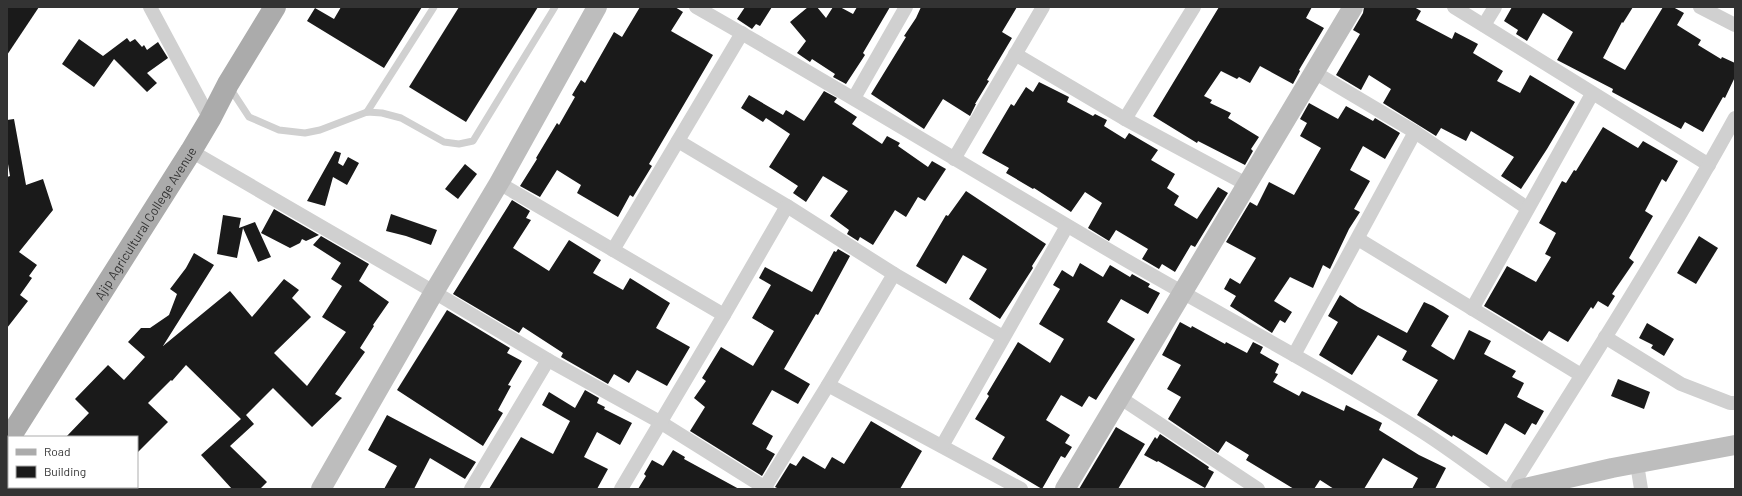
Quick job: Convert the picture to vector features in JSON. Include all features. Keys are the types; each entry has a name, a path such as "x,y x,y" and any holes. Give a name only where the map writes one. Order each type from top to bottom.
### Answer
{"main road":[{"name":"Ajip Agricultural College Avenue","path":"11,436 191,151 228,84 275,7"},
{"path":"321,489 434,292 499,183 597,7"},
{"path":"1065,489 1353,7"},
{"path":"1521,489 1735,445"}],"street":[{"path":"150,7 210,119"},
{"path":"696,7 854,98 954,159 1182,293 1294,355 1423,432 1504,489"},
{"path":"854,98 906,7"},
{"path":"954,159 1043,7"},
{"path":"1454,7 1592,94 1709,165"},
{"path":"1484,25 1495,7"},
{"path":"1700,7 1735,25"},
{"path":"1125,119 1191,8"},
{"path":"613,250 742,33"},
{"path":"1015,54 1125,119 1246,184"},
{"path":"1314,72 1415,132 1527,208"},
{"path":"1472,310 1527,208 1592,94"},
{"path":"1510,489 1605,337 1709,165 1735,118"},
{"path":"1294,355 1415,132"},
{"path":"678,140 787,206 894,274 1003,337"},
{"path":"191,151 548,360 660,422 766,488 894,274"},
{"path":"499,183 724,315"},
{"path":"620,489 787,206"},
{"path":"942,446 1067,226"},
{"path":"1358,239 1472,310 1581,375"},
{"path":"1605,337 1681,384 1730,403 1735,403"},
{"path":"471,489 548,360"},
{"path":"828,385 1021,489"},
{"path":"1119,397 1258,489"},
{"path":"1637,464 1641,489"}],"lane":[{"path":"367,112 434,7"},
{"path":"228,84 249,117 279,130 305,133 320,130 367,112 382,113 401,118 444,142 459,144 473,141 555,7"}],"building":[{"path":"7,7 39,7 7,55"},
{"path":"341,7 422,7 384,68 307,21 315,8 334,19"},
{"path":"459,7 538,7 466,122 409,87"},
{"path":"640,7 675,7 683,12 671,31 713,55 649,164 652,166 633,197 630,195 618,217 577,193 581,185 557,170 540,197 520,186 557,123 559,125 575,97 572,95 581,80 585,83 614,32 622,37"},
{"path":"745,7 772,7 760,26 756,24 752,29 737,19"},
{"path":"808,7 817,7 826,18 833,7 840,7 853,14 857,7 890,7 863,53 865,55 846,84 833,77 835,74 812,59 810,62 797,53 806,41 790,22"},
{"path":"921,7 1017,7 1002,32 1012,38 987,80 989,81 975,104 970,116 943,99 924,129 871,94 906,37 904,36 916,18"},
{"path":"1219,7 1312,7 1306,18 1324,28 1299,70 1300,71 1293,84 1260,66 1250,83 1239,77 1237,79 1221,71 1204,96 1212,100 1210,103 1231,113 1228,118 1259,137 1251,149 1253,151 1245,165 1198,141 1197,143 1153,116"},
{"path":"1364,7 1414,7 1421,11 1416,20 1452,39 1455,32 1478,44 1473,53 1503,71 1497,81 1520,93 1530,75 1575,102 1521,189 1501,176 1514,157 1471,131 1466,141 1441,128 1436,136 1383,103 1391,89 1369,75 1361,90 1336,75 1360,34 1353,30 1363,13"},
{"path":"1512,7 1633,7 1623,23 1622,22 1603,58 1625,70 1663,7 1673,7 1684,13 1677,25 1701,40 1698,45 1721,59 1722,57 1735,63 1735,77 1725,98 1723,97 1703,132 1685,122 1681,129 1612,92 1613,89 1557,60 1573,32 1543,13 1527,41 1516,34 1518,30 1504,21"},
{"path":"127,38 130,42 135,39 142,47 144,45 147,50 158,42 168,58 147,73 157,83 147,92 114,59 94,87 62,64 79,39 103,56"},
{"path":"1039,82 1069,97 1067,102 1093,116 1095,114 1107,120 1104,126 1125,139 1129,133 1158,150 1151,160 1175,174 1167,188 1179,196 1174,205 1197,219 1218,187 1228,193 1195,247 1191,245 1175,272 1162,264 1159,269 1142,259 1148,249 1116,230 1109,241 1088,228 1102,203 1085,192 1071,212 1034,188 1033,189 1006,173 1009,168 982,153 1011,104 1014,106 1026,87 1033,92"},
{"path":"824,91 837,98 834,102 857,117 852,124 882,144 887,136 900,143 898,146 928,167 932,161 946,169 925,201 918,197 906,217 895,210 873,245 860,237 858,241 847,234 849,230 830,216 848,191 823,176 806,202 793,193 798,186 769,167 790,134 766,118 763,122 741,108 749,95 783,115 786,110 804,121"},
{"path":"1309,103 1338,119 1346,106 1373,121 1375,118 1400,133 1385,159 1363,146 1350,170 1370,181 1354,209 1360,212 1349,229 1330,269 1323,265 1313,288 1290,277 1274,301 1292,312 1285,323 1280,320 1272,333 1230,306 1236,296 1224,289 1230,278 1240,284 1256,258 1226,242 1250,202 1257,206 1269,182 1294,195 1321,148 1300,136 1307,123 1300,119"},
{"path":"14,119 26,185 43,179 53,210 19,252 37,265 29,276 32,278 20,295 28,301 7,328 7,177 10,176 7,158 7,120"},
{"path":"1603,127 1638,148 1643,141 1678,161 1666,182 1662,179 1645,211 1653,216 1629,258 1634,262 1612,294 1615,296 1608,307 1598,301 1593,309 1591,307 1568,342 1549,331 1542,341 1484,306 1507,266 1536,282 1551,257 1545,254 1556,233 1539,223 1562,181 1566,183 1574,170 1576,171"},
{"path":"335,151 341,153 338,163 343,166 348,157 359,163 347,185 333,177 325,206 307,201"},
{"path":"465,164 477,174 458,199 445,189"},
{"path":"966,191 1046,244 1032,266 1033,268 1000,319 969,299 987,269 963,255 946,284 916,266 946,215 948,216"},
{"path":"512,200 530,211 526,218 531,220 513,248 549,271 569,240 601,260 593,273 623,290 630,278 670,303 656,328 690,347 667,386 637,370 629,383 614,374 608,384 561,357 563,353 523,327 519,333 453,294"},
{"path":"274,209 319,235 306,241 302,239 300,243 290,248 261,233"},
{"path":"391,214 437,230 431,245 386,231"},
{"path":"223,215 241,218 239,228 255,222 271,257 258,262 243,228 237,258 217,254"},
{"path":"321,236 369,264 359,281 389,302 373,325 374,326 360,348 365,352 335,394 342,398 312,427 273,388 246,415 254,424 230,446 267,482 260,489 232,489 201,455 241,419 186,365 172,381 171,380 148,403 168,422 138,452 138,436 67,436 89,413 75,399 108,365 124,380 145,357 128,342 141,328 150,328 169,315 177,294 170,289 186,268 194,253 214,265 163,346 230,291 252,317 284,279 299,290 292,298 311,317 274,353 307,386 346,332 322,317 342,286 331,279 341,263 313,245"},
{"path":"1699,236 1718,248 1696,284 1677,273"},
{"path":"838,249 850,256 818,315 816,314 784,369 810,384 798,404 772,390 752,424 773,436 766,449 775,454 762,476 690,431 705,407 694,398 706,381 702,378 721,347 753,366 774,331 752,318 771,285 759,278 765,267 812,292 834,251 836,252"},
{"path":"1080,263 1103,277 1110,265 1130,277 1132,274 1150,284 1148,287 1160,293 1148,314 1121,299 1107,322 1135,339 1096,400 1089,396 1082,407 1061,395 1046,420 1070,435 1065,443 1072,447 1065,458 1061,456 1042,489 992,459 1005,437 975,419 989,396 987,394 1018,342 1050,363 1064,339 1039,324 1060,289 1053,285 1062,270 1073,277"},
{"path":"1340,295 1358,307 1407,333 1424,302 1433,306 1449,316 1431,346 1454,360 1469,330 1491,341 1484,354 1516,371 1512,377 1524,383 1517,397 1544,411 1536,425 1532,423 1525,435 1505,423 1487,455 1453,435 1452,437 1417,415 1438,380 1402,360 1407,351 1378,335 1352,375 1319,355 1338,322 1328,316"},
{"path":"447,310 510,348 507,353 522,361 508,385 511,386 498,410 503,413 483,446 397,390"},
{"path":"1180,322 1191,328 1192,326 1225,344 1226,342 1247,353 1253,342 1263,347 1260,353 1279,364 1275,373 1278,374 1273,382 1299,396 1302,391 1344,411 1346,405 1382,423 1379,430 1419,455 1446,468 1435,489 1412,489 1418,478 1383,458 1364,489 1334,489 1320,480 1314,489 1294,489 1246,460 1249,455 1226,441 1218,453 1168,419 1181,397 1167,389 1181,365 1162,355"},
{"path":"1647,323 1674,339 1664,356 1651,348 1653,345 1639,338"},
{"path":"1618,379 1650,392 1644,409 1611,396"},
{"path":"585,390 599,398 597,403 605,407 604,409 632,423 620,445 597,432 584,457 608,469 597,489 489,489 521,437 553,454 570,421 542,405 549,392 575,408"},
{"path":"387,415 476,462 465,479 430,458 414,489 384,489 397,466 368,450"},
{"path":"871,421 922,451 900,489 779,489 775,487 790,463 796,466 803,456 825,469 832,457 844,464"},
{"path":"1116,427 1145,444 1118,489 1079,489"},
{"path":"1160,434 1209,467 1208,469 1214,472 1205,488 1158,461 1157,462 1144,455 1155,437 1157,439"},
{"path":"673,450 685,457 684,459 739,489 638,489 646,476 644,474 652,460 663,466"}]}
